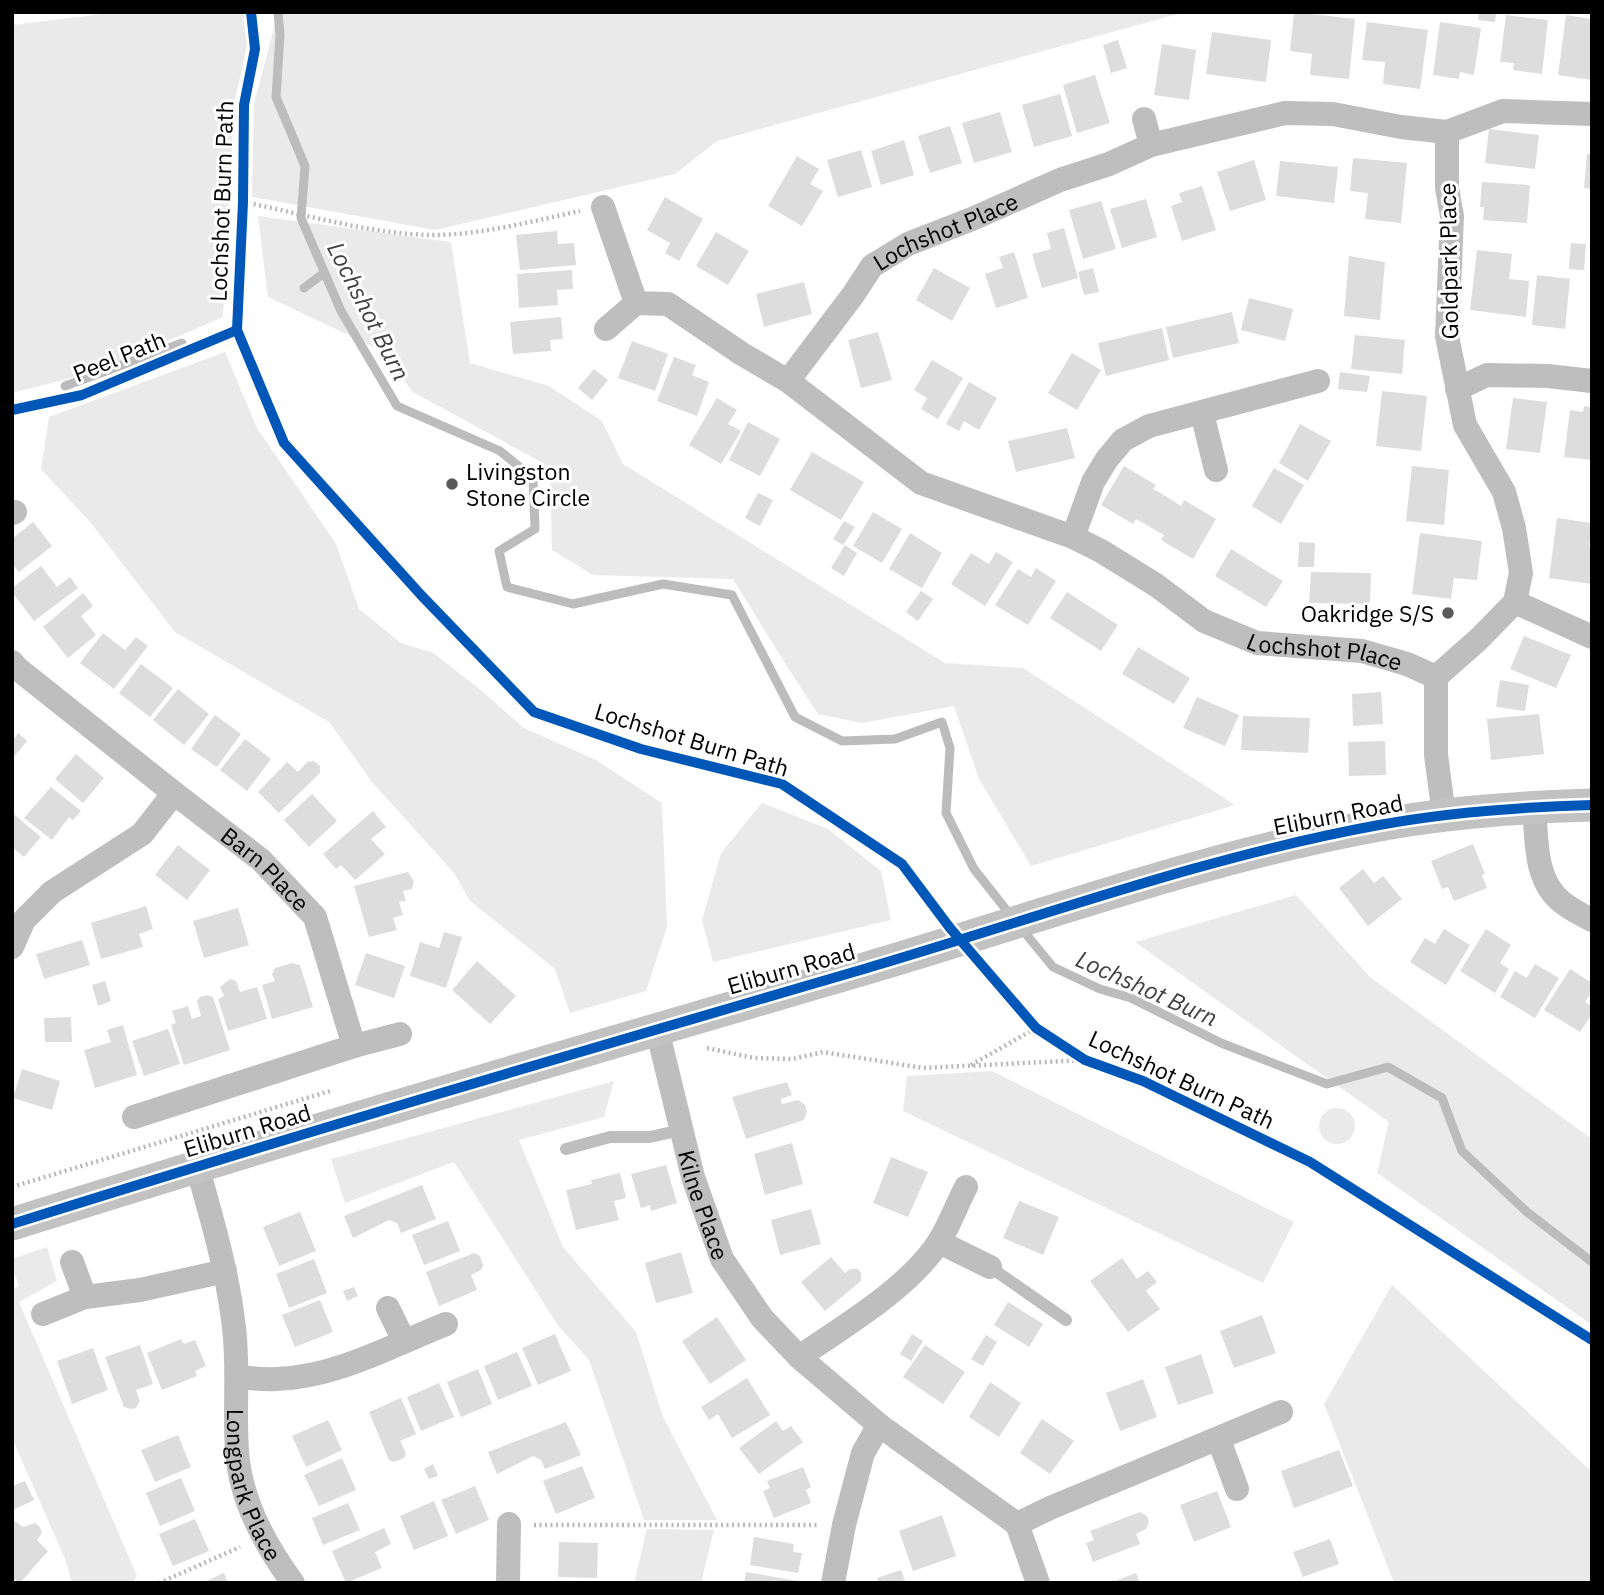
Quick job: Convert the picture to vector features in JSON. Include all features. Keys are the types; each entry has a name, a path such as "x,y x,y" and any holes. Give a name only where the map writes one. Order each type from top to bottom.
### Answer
{"street":[{"path":"1447,132 1503,111 1592,114"},
{"name":"Lochshot Place","path":"788,381 872,266 908,244 1151,145 1285,113 1333,114 1401,127 1447,132"},
{"path":"1144,119 1151,145"},
{"name":"Goldpark Place","path":"1447,132 1447,188 1452,216 1447,336 1465,425 1504,492 1514,528 1521,573 1514,602"},
{"path":"603,207 636,303 606,329"},
{"name":"Lochshot Place","path":"636,303 668,304 742,354 788,381 921,483 1073,537 1156,585 1204,621 1257,643 1362,651 1407,664 1436,677"},
{"path":"1457,389 1487,375 1548,376 1592,381"},
{"path":"1073,537 1093,482 1123,440 1149,426 1318,381"},
{"path":"1202,413 1216,470"},
{"path":"1444,815 1436,755 1436,677 1480,638 1514,602 1592,637"},
{"name":"Barn Place","path":"12,662 261,860 316,917 354,1046"},
{"path":"12,947 24,920 52,892 142,834 174,793"},
{"name":"Eliburn Road","path":"12,1224 1115,891 1259,851 1378,825 1444,815 1592,805"},
{"path":"1534,807 1539,862 1544,882 1562,902 1592,920"},
{"name":"Kilne Place","path":"657,1029 693,1177 722,1259 762,1318 799,1357 879,1425 1017,1524"},
{"path":"134,1118 354,1046 400,1034"},
{"name":"Longpark Place","path":"197,1166 225,1271 234,1328 238,1377 237,1453 247,1500 263,1537 293,1583"},
{"path":"799,1357 881,1300 915,1269 939,1242 965,1187"},
{"path":"939,1242 990,1266"},
{"path":"72,1262 85,1297"},
{"path":"43,1314 85,1297 140,1290 225,1271"},
{"path":"388,1308 404,1341"},
{"name":"Longpark Place","path":"238,1377 276,1380 317,1374 354,1363 446,1325"},
{"path":"1038,1583 1017,1524 1281,1412"},
{"path":"833,1583 844,1525 863,1453 879,1425"},
{"path":"1219,1440 1237,1489"},
{"path":"508,1583 509,1531"}],"lane":[{"path":"566,1149 610,1137 650,1137 681,1130"},
{"path":"990,1266 1066,1320"}],"path":[{"path":"243,202 391,232 462,233 603,207"},
{"path":"970,1065 1041,1031 1027,1018"},
{"path":"792,1059 823,1052 923,1068 1085,1060"},
{"path":"305,1062 324,1128"},
{"path":"509,1531 530,1525 844,1525"},
{"path":"159,1583 263,1537"}],"shaded area":[{"path":"119,12 243,12 247,46 234,105 223,317 102,370 12,393 12,25"},
{"path":"278,12 1185,12 717,141 675,174 435,230 252,197 254,104"},
{"path":"258,216 451,242 470,363 549,386 602,421 623,464 945,663 1023,668 1235,805 1031,866 979,779 954,706 862,723 818,714 733,579 593,575 552,550 550,467 413,392 380,350 268,297"},
{"path":"225,352 257,428 336,544 359,609 401,643 433,653 524,728 596,760 662,803 667,927 646,991 570,1013 555,969 470,901 454,873 372,782 329,722 175,632 91,523 41,469 49,417"},
{"path":"762,803 828,829 881,871 891,920 713,962 702,920 721,853"},
{"path":"1296,895 1370,977 1592,1139 1592,1325 1377,1173 1389,1122 1135,942"},
{"path":"992,1071 1294,1222 1263,1283 903,1111 907,1076"},
{"path":"614,1081 604,1117 519,1140 563,1247 636,1332 663,1417 717,1520 644,1520 589,1360 557,1324 454,1162 345,1203 331,1159"},
{"path":"1337,1108 1350,1113 1355,1126 1350,1139 1337,1144 1324,1139 1319,1126 1324,1113"},
{"path":"47,1247 57,1281 19,1302 137,1576 132,1583 72,1583 65,1559 12,1438 12,1289 19,1286 12,1259"},
{"path":"1392,1285 1592,1472 1592,1583 1394,1583 1324,1404"},
{"path":"647,1529 714,1530 701,1583 634,1583"}],"building":[{"path":"1294,12 1355,19 1349,79 1310,75 1312,54 1290,51"},
{"path":"1479,12 1496,12 1495,22 1478,20"},
{"path":"1506,15 1548,20 1542,74 1513,70 1514,63 1500,62"},
{"path":"1566,15 1592,19 1592,80 1558,75"},
{"path":"1367,22 1428,30 1420,89 1383,84 1385,62 1362,60"},
{"path":"1440,22 1481,28 1474,75 1460,72 1459,79 1433,75"},
{"path":"1212,32 1271,40 1266,82 1206,74"},
{"path":"1118,40 1127,68 1111,73 1103,45"},
{"path":"1162,44 1196,50 1189,100 1154,95"},
{"path":"1095,75 1110,123 1077,133 1063,85"},
{"path":"1060,94 1072,136 1034,147 1022,105"},
{"path":"1000,112 1012,152 974,163 962,123"},
{"path":"950,126 962,163 930,173 918,136"},
{"path":"1489,129 1539,135 1535,169 1485,163"},
{"path":"904,140 914,175 881,185 871,151"},
{"path":"861,150 872,187 838,197 827,160"},
{"path":"1587,154 1592,154 1592,189 1584,188"},
{"path":"797,156 819,169 810,184 823,191 802,226 768,206"},
{"path":"1353,158 1407,163 1401,223 1365,219 1368,193 1350,191"},
{"path":"1254,160 1266,200 1230,211 1217,172"},
{"path":"1280,161 1338,167 1334,203 1276,196"},
{"path":"1482,182 1530,185 1527,223 1483,220 1484,207 1480,207"},
{"path":"1202,186 1216,230 1182,241 1171,206 1182,202 1179,193"},
{"path":"665,197 703,219 679,261 665,253 670,243 647,230"},
{"path":"1146,199 1157,237 1122,248 1110,209"},
{"path":"1101,201 1116,249 1083,259 1069,210"},
{"path":"1064,228 1078,278 1042,288 1032,254 1051,249 1047,233"},
{"path":"557,231 558,244 574,243 576,265 520,270 516,235"},
{"path":"716,232 749,251 728,285 696,266"},
{"path":"1571,243 1586,244 1584,270 1569,269"},
{"path":"1477,250 1512,254 1509,279 1529,281 1526,317 1470,310"},
{"path":"1014,252 1028,298 996,308 985,274 1003,268 999,257"},
{"path":"1349,256 1385,262 1380,320 1344,316"},
{"path":"934,268 970,288 952,321 916,300"},
{"path":"1093,268 1099,292 1084,295 1078,272"},
{"path":"572,270 573,289 557,290 558,305 519,308 517,274"},
{"path":"1537,275 1570,279 1565,329 1532,325"},
{"path":"804,282 812,314 764,327 756,294"},
{"path":"1249,298 1293,309 1285,341 1241,330"},
{"path":"1232,312 1239,343 1173,358 1166,327"},
{"path":"561,317 563,339 550,340 551,351 513,354 510,322"},
{"path":"1162,328 1169,360 1106,376 1098,343"},
{"path":"878,332 892,380 861,388 848,340"},
{"path":"1355,335 1405,340 1402,374 1351,369"},
{"path":"632,341 668,354 655,391 618,378"},
{"path":"1072,353 1101,370 1077,410 1048,393"},
{"path":"674,357 696,365 692,375 709,382 697,416 657,401"},
{"path":"932,360 963,378 938,419 921,409 927,398 914,390"},
{"path":"594,369 608,380 592,400 578,388"},
{"path":"1340,372 1370,376 1367,392 1338,389"},
{"path":"969,382 997,398 979,430 964,421 959,431 946,424"},
{"path":"1382,391 1427,396 1421,451 1376,446"},
{"path":"717,398 737,410 728,424 741,431 721,464 689,445"},
{"path":"1513,398 1547,402 1540,453 1506,449"},
{"path":"1584,406 1592,407 1592,460 1564,457 1570,410 1583,412"},
{"path":"748,422 780,439 760,476 729,460"},
{"path":"1300,424 1331,441 1308,481 1279,463"},
{"path":"1067,428 1075,458 1016,472 1008,441"},
{"path":"812,452 864,482 841,520 790,490"},
{"path":"1124,466 1156,485 1153,489 1181,506 1184,500 1216,519 1193,559 1161,540 1164,535 1136,519 1133,524 1101,505"},
{"path":"1412,466 1449,470 1444,525 1406,521"},
{"path":"1274,468 1304,485 1281,524 1252,506"},
{"path":"758,493 773,500 760,526 745,518"},
{"path":"873,512 902,529 882,563 853,546"},
{"path":"1557,518 1592,523 1589,546 1592,547 1592,584 1549,578"},
{"path":"844,521 855,527 843,545 833,539"},
{"path":"33,522 52,546 19,572 12,564 12,539"},
{"path":"910,533 942,553 922,588 889,569"},
{"path":"1420,533 1482,541 1477,580 1454,578 1451,599 1412,594"},
{"path":"1299,542 1315,543 1314,567 1298,567"},
{"path":"845,545 857,553 844,576 831,568"},
{"path":"1231,549 1283,581 1266,607 1215,576"},
{"path":"996,552 1013,562 985,606 951,584 971,553 989,564"},
{"path":"41,566 57,587 70,577 78,588 34,621 12,592 12,588"},
{"path":"1036,568 1056,581 1028,625 995,605 1018,569 1031,577"},
{"path":"1311,572 1371,573 1370,604 1309,603"},
{"path":"921,591 933,599 918,621 906,612"},
{"path":"1067,592 1118,625 1101,651 1050,618"},
{"path":"83,593 93,606 81,616 96,635 68,658 43,627"},
{"path":"103,633 125,650 136,637 148,646 114,689 80,663"},
{"path":"1524,636 1571,655 1556,688 1510,669"},
{"path":"1138,647 1190,678 1174,704 1122,674"},
{"path":"141,664 173,688 150,717 119,693"},
{"path":"1500,680 1529,685 1525,711 1496,707"},
{"path":"178,689 209,714 184,745 153,720"},
{"path":"1381,692 1383,724 1353,726 1352,694"},
{"path":"1197,697 1239,715 1225,746 1183,728"},
{"path":"1539,714 1544,754 1491,760 1487,719"},
{"path":"215,715 241,734 217,767 191,749"},
{"path":"1243,716 1310,718 1308,753 1241,750"},
{"path":"18,733 27,741 12,759 12,736 15,738"},
{"path":"245,739 271,759 247,791 220,770"},
{"path":"1385,741 1386,775 1349,776 1348,742"},
{"path":"76,754 104,778 83,803 55,779"},
{"path":"314,761 320,766 320,773 279,813 258,792 287,762 298,772 307,762"},
{"path":"51,787 81,811 73,820 69,817 52,840 24,818"},
{"path":"312,794 337,821 309,847 284,820"},
{"path":"373,811 386,827 371,839 385,854 355,880 341,865 336,869 323,854"},
{"path":"15,815 41,837 24,857 12,847 12,817"},
{"path":"1473,844 1485,874 1482,875 1487,888 1454,901 1448,887 1442,889 1431,861"},
{"path":"178,845 210,870 187,900 155,875"},
{"path":"1363,869 1374,883 1383,876 1402,899 1368,926 1339,888"},
{"path":"408,872 414,882 412,889 403,891 406,901 399,902 403,915 393,918 397,930 369,937 354,886"},
{"path":"146,906 153,929 139,934 143,947 101,959 91,923"},
{"path":"238,908 249,945 204,958 193,921"},
{"path":"1444,929 1470,945 1446,985 1410,962 1425,938 1435,944"},
{"path":"1486,929 1511,945 1500,963 1509,969 1495,993 1460,971"},
{"path":"444,932 462,937 446,988 410,976 420,942 439,948"},
{"path":"82,940 90,965 44,979 36,954"},
{"path":"366,953 405,966 394,998 355,985"},
{"path":"477,961 516,996 490,1024 452,990"},
{"path":"292,963 300,965 313,1007 272,1019 262,985 275,981 272,974 275,968"},
{"path":"1535,964 1559,978 1535,1018 1500,997 1515,971 1527,978"},
{"path":"1570,969 1592,983 1592,991 1585,1002 1592,1006 1592,1014 1580,1032 1544,1010"},
{"path":"230,979 236,981 240,992 257,987 267,1019 228,1031 218,999 224,996 220,987"},
{"path":"105,981 111,1001 98,1006 92,985"},
{"path":"207,995 213,997 230,1050 184,1065 171,1025 176,1023 172,1011 188,1006 192,1019 201,1016 197,1001"},
{"path":"71,1017 72,1042 45,1042 44,1018"},
{"path":"123,1025 137,1075 95,1088 84,1050 111,1042 107,1030"},
{"path":"168,1029 180,1064 144,1076 132,1041"},
{"path":"22,1069 60,1081 52,1110 13,1098"},
{"path":"787,1082 792,1095 781,1099 782,1104 798,1100 805,1105 807,1111 804,1120 746,1139 732,1097"},
{"path":"792,1143 803,1184 765,1195 754,1154"},
{"path":"891,1157 928,1172 908,1217 873,1203"},
{"path":"666,1165 677,1203 651,1211 650,1205 641,1208 631,1174"},
{"path":"620,1173 626,1198 614,1201 619,1220 576,1230 566,1190"},
{"path":"422,1185 436,1219 401,1233 397,1223 389,1220 353,1238 344,1216"},
{"path":"1019,1201 1059,1217 1043,1255 1003,1238"},
{"path":"811,1209 821,1244 780,1255 771,1220"},
{"path":"300,1212 316,1251 279,1266 263,1227"},
{"path":"448,1221 460,1251 424,1265 412,1235"},
{"path":"681,1252 693,1293 656,1303 645,1263"},
{"path":"474,1253 480,1256 483,1265 481,1270 471,1275 477,1290 439,1306 426,1272"},
{"path":"831,1257 845,1273 850,1269 858,1269 861,1281 825,1311 801,1282"},
{"path":"1122,1258 1137,1279 1148,1271 1157,1282 1146,1291 1160,1309 1128,1332 1090,1281"},
{"path":"314,1259 327,1293 289,1308 276,1274"},
{"path":"354,1287 358,1296 347,1301 343,1291"},
{"path":"320,1300 333,1332 295,1347 282,1315"},
{"path":"1008,1302 1043,1324 1029,1347 994,1325"},
{"path":"1262,1315 1276,1353 1234,1368 1220,1331"},
{"path":"717,1317 746,1360 710,1384 682,1341"},
{"path":"555,1334 571,1371 538,1385 522,1348"},
{"path":"912,1334 923,1341 911,1361 900,1354"},
{"path":"986,1335 997,1342 983,1366 971,1359"},
{"path":"181,1339 184,1344 195,1340 206,1366 195,1371 197,1376 162,1390 147,1353"},
{"path":"140,1345 153,1384 136,1390 140,1401 136,1408 131,1409 124,1407 105,1357"},
{"path":"925,1345 965,1372 943,1404 903,1377"},
{"path":"93,1348 108,1390 72,1404 57,1361"},
{"path":"517,1352 532,1386 498,1400 484,1366"},
{"path":"1201,1354 1214,1393 1178,1405 1165,1367"},
{"path":"478,1369 492,1404 461,1417 447,1382"},
{"path":"747,1378 770,1415 732,1438 718,1414 709,1420 701,1407"},
{"path":"1143,1379 1157,1417 1120,1431 1106,1393"},
{"path":"990,1382 1021,1403 999,1437 969,1417"},
{"path":"439,1383 454,1417 421,1431 407,1397"},
{"path":"401,1398 416,1434 400,1441 406,1453 404,1458 394,1462 389,1460 369,1412"},
{"path":"1042,1419 1074,1441 1050,1474 1020,1453"},
{"path":"328,1420 342,1450 306,1467 292,1436"},
{"path":"776,1421 783,1431 791,1426 803,1442 759,1474 739,1448"},
{"path":"566,1422 581,1455 545,1469 541,1460 533,1456 497,1474 488,1452"},
{"path":"178,1435 191,1467 155,1482 141,1450"},
{"path":"1339,1450 1353,1486 1294,1508 1281,1471"},
{"path":"342,1458 356,1490 319,1506 304,1475"},
{"path":"433,1464 438,1476 429,1479 424,1469"},
{"path":"582,1466 595,1498 556,1514 543,1481"},
{"path":"803,1467 811,1487 806,1490 811,1503 774,1518 763,1491 770,1488 767,1481"},
{"path":"181,1478 195,1511 160,1526 146,1493"},
{"path":"25,1481 34,1500 13,1510 12,1486"},
{"path":"475,1486 489,1520 456,1534 441,1500"},
{"path":"1217,1491 1231,1527 1194,1542 1180,1505"},
{"path":"434,1501 448,1536 414,1550 400,1516"},
{"path":"348,1503 360,1530 323,1545 312,1518"},
{"path":"1140,1512 1147,1516 1149,1522 1146,1529 1136,1534 1140,1544 1093,1562 1086,1543 1094,1540 1090,1531"},
{"path":"942,1515 956,1556 913,1571 899,1531"},
{"path":"195,1519 209,1551 173,1566 159,1534"},
{"path":"15,1521 23,1527 35,1523 40,1527 42,1533 37,1540 48,1551 20,1583 12,1578 12,1525"},
{"path":"384,1528 391,1544 375,1552 382,1568 346,1583 332,1551"},
{"path":"754,1537 794,1544 793,1552 802,1553 798,1573 750,1565"},
{"path":"1330,1539 1339,1564 1303,1577 1293,1552"},
{"path":"559,1542 598,1543 597,1578 558,1577"},
{"path":"901,1570 906,1583 879,1583 877,1578"},
{"path":"746,1572 798,1581 798,1583 744,1583"},
{"path":"224,1573 228,1583 202,1583"},
{"path":"1136,1573 1140,1583 1110,1583"}],"waterway":[{"name":"Lochshot Burn","path":"278,12 280,35 276,97 305,166 301,218 341,311 397,406 500,451 533,478 535,529 499,551 507,587 573,604 663,584 732,595 795,717 842,741 895,739 942,722 950,748 946,813 974,869 1012,917"},
{"path":"304,288 324,273"},
{"path":"65,386 182,343"},
{"name":"Lochshot Burn","path":"1021,928 1053,967 1100,989 1131,998 1221,1043 1327,1084 1388,1067 1442,1098 1462,1151 1527,1212 1592,1262"}],"cycle path":[{"name":"Lochshot Burn Path","path":"251,12 255,49 244,105 237,330 284,443 421,595 534,712 641,749 782,784 902,864 950,928 1036,1028 1085,1060 1143,1081 1310,1162 1592,1340"},
{"name":"Peel Path","path":"12,410 82,395 237,330"},
{"path":"12,1224 331,1126 1248,854 1379,825 1458,813 1592,805"}],"place":[{"name":"Livingston Stone Circle","path":"452,484"},
{"name":"Oakridge S/S","path":"1448,613"}]}
